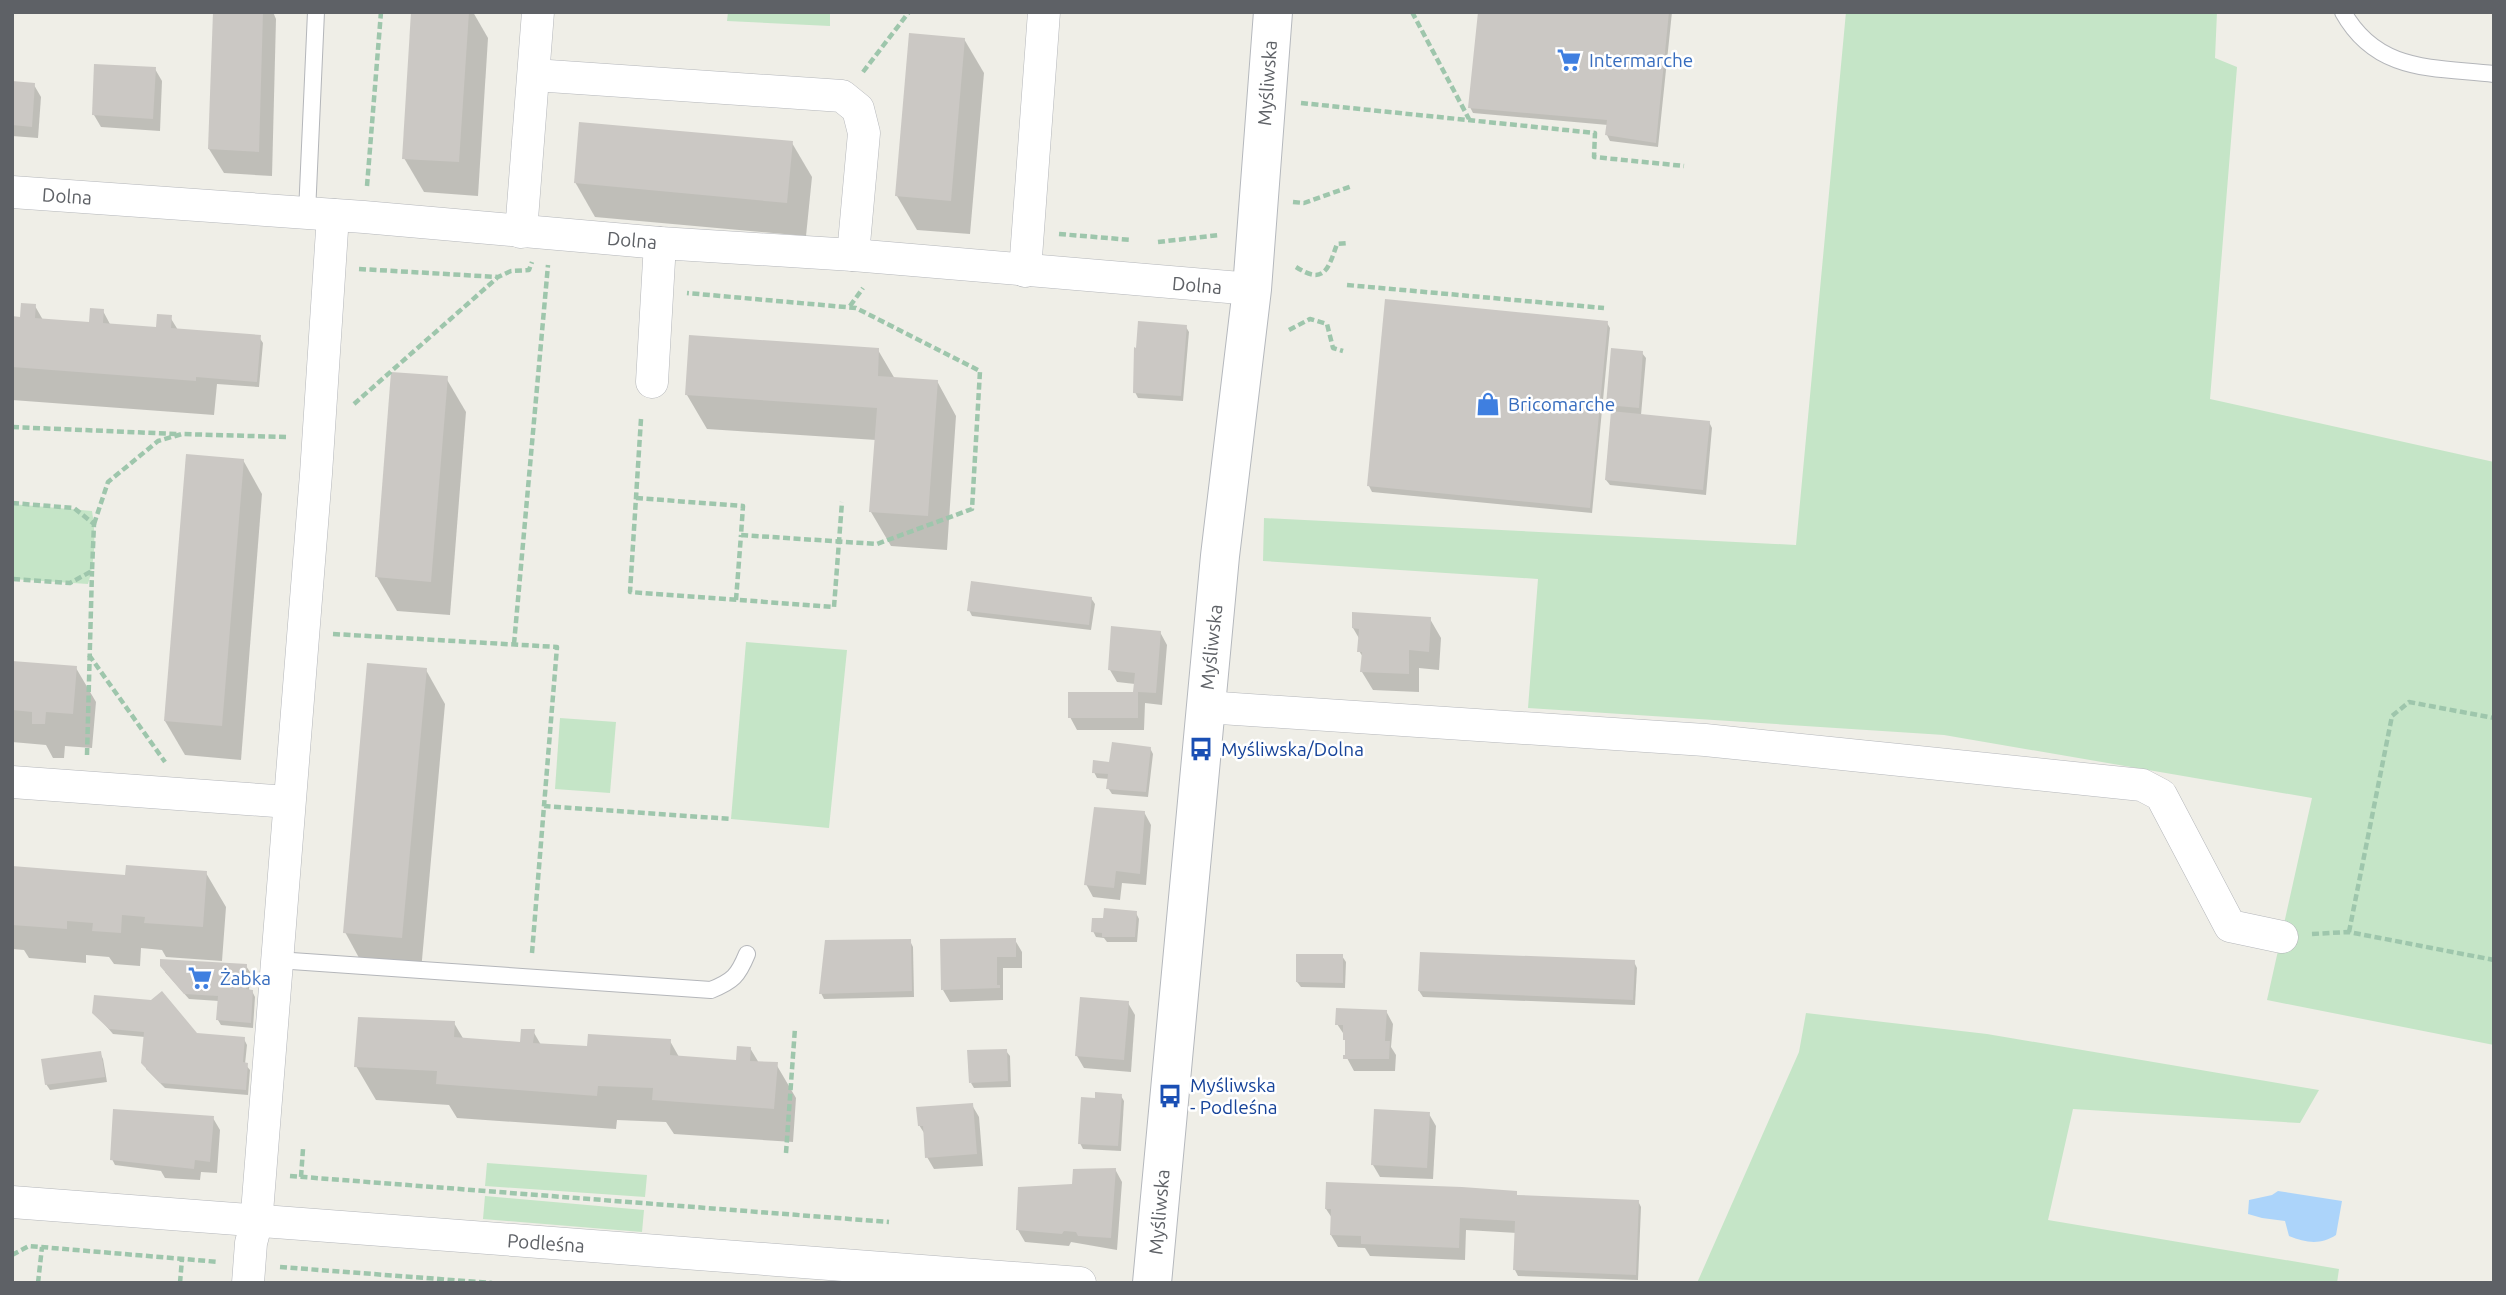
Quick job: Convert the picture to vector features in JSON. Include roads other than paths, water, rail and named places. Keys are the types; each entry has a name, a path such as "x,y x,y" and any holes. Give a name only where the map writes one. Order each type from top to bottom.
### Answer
{"street":[{"path":"538,12 534,75 540,241"},
{"path":"1025,271 1044,12"},
{"name":"Myśliwska","path":"1152,1283 1220,556 1251,289 1273,12"},
{"path":"534,75 842,96 858,109 864,133 860,269"},
{"name":"Dolna","path":"12,192 320,214 540,241 660,243 860,269 1025,271 1251,289"},
{"path":"248,1283 251,1243 256,1223 318,438 320,214"},
{"path":"652,382 660,243"},
{"path":"1205,707 1704,740 2142,785 2161,795 2230,926 2282,937"},
{"path":"12,782 289,802"},
{"name":"Podleśna","path":"12,1202 960,1279 1080,1283"}],"lane":[{"path":"316,12 320,214"},
{"path":"2343,12 2350,25 2377,52 2402,64 2494,74"},
{"path":"277,960 711,990 728,983 740,971 747,954"}],"water":[{"path":"2278,1191 2342,1201 2336,1235 2319,1242 2301,1240 2289,1236 2285,1221 2248,1214 2249,1200"}],"place":[{"name":"Intermarche","path":"1569,60"},
{"name":"Bricomarche","path":"1488,404"},
{"name":"Myśliwska/Dolna","path":"1201,749"},
{"name":"Żabka","path":"200,978"},
{"name":"Myśliwska - Podleśna","path":"1170,1096"}]}
